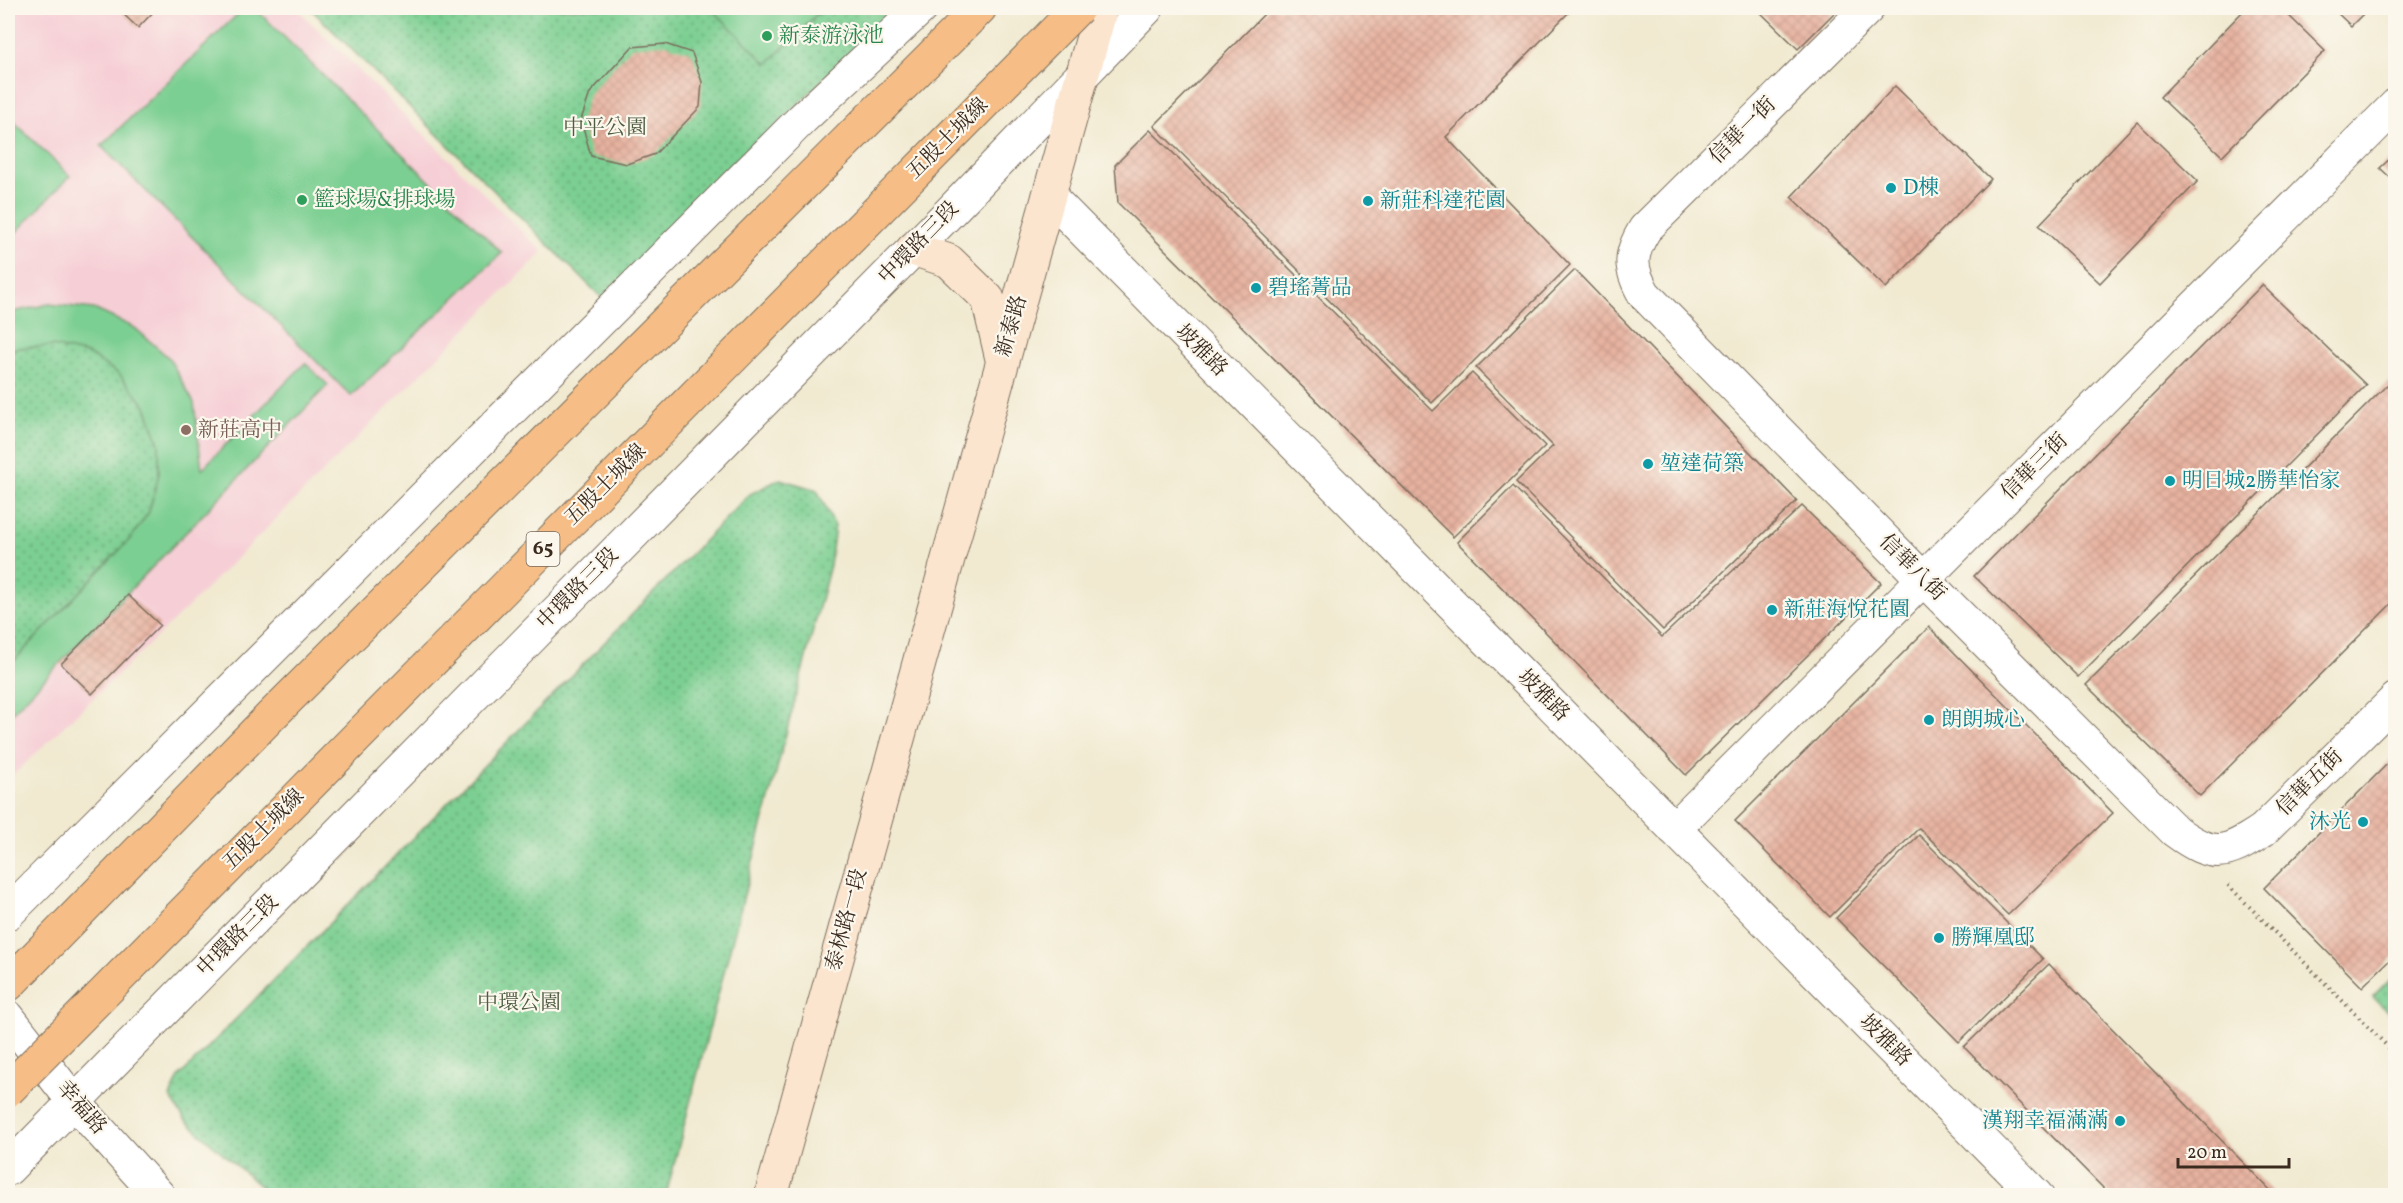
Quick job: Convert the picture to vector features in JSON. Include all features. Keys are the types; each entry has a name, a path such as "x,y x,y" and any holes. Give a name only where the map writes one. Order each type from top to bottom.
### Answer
{"highway":[{"path":"8,986 272,715 980,8"},
{"name":"五股土城線","path":"8,1090 1078,8"}],"main road":[{"name":"新泰路","path":"923,645 1101,8"},
{"path":"913,249 949,261 988,299 1003,360"},
{"name":"泰林路一段","path":"771,1196 923,645"}],"street":[{"path":"8,913 794,128 921,8"},
{"name":"中環路三段","path":"8,1169 1147,8"},
{"name":"信華一街","path":"1631,263 1636,243 1645,229 1868,8"},
{"name":"信華三街","path":"1674,829 2396,105"},
{"name":"坡雅路","path":"1049,196 2037,1196"},
{"name":"信華八街","path":"1631,263 1634,277 1644,294 1923,579 2175,831 2220,867"},
{"name":"信華五街","path":"2220,867 2239,847 2263,830 2396,699"},
{"name":"幸福路","path":"8,1017 74,1102 159,1196"}],"path":[{"path":"2220,867 2396,1055"}],"shaded area":[{"name":"新莊高中","path":"8,8 296,8 543,252 188,607 8,780"}],"green space":[{"name":"籃球場&排球場","path":"244,8 255,8 502,253 351,396 101,146"},
{"name":"中平公園","path":"310,8 894,8 603,299"},
{"name":"新泰游泳池","path":"711,8 823,8 767,64"},
{"path":"8,116 70,176 8,241"},
{"path":"49,304 94,309 135,328 169,358 194,403 202,469 305,363 328,385 8,717 8,667 131,538 149,512 159,474 159,444 146,406 119,374 88,354 52,346 17,348 8,351 8,313"},
{"path":"52,345 88,354 119,374 146,406 159,444 159,475 149,512 131,538 8,667 8,351"},
{"name":"中環公園","path":"780,479 817,490 835,526 830,565 666,1195 270,1195 185,1120 170,1097 179,1077 750,494"},
{"path":"2395,975 2395,1019 2373,997"}],"building":[{"path":"117,8 157,8 138,28"},
{"name":"新莊科達花園","path":"1270,8 1573,8 1446,137 1570,265 1432,403 1154,126"},
{"path":"1756,8 1839,8 1798,49"},
{"path":"2246,8 2281,8 2325,51 2222,156 2160,97"},
{"path":"2332,8 2369,8 2351,26"},
{"path":"665,44 692,53 702,82 700,107 655,154 627,164 591,156 581,120 590,93 632,47"},
{"name":"D棟","path":"1895,86 1991,179 1886,288 1791,197"},
{"path":"2137,122 2198,181 2100,283 2039,225"},
{"name":"碧瑤菁品","path":"1150,130 1433,411 1472,373 1545,446 1453,537 1118,203 1115,165"},
{"path":"2396,153 2396,183 2380,168"},
{"name":"堃達荷築","path":"1575,270 1797,501 1663,630 1516,482 1553,446 1476,368"},
{"name":"明日城2勝華怡家","path":"2262,285 2366,385 2078,677 1974,576"},
{"path":"2396,376 2396,599 2200,796 2086,685"},
{"name":"新莊海悅花園","path":"1513,486 1662,637 1802,506 1881,583 1686,775 1457,542"},
{"path":"128,595 160,625 92,694 61,664"},
{"name":"朗朗城心","path":"1929,627 2113,813 2008,915 1919,828 1830,917 1735,821"},
{"name":"沐光","path":"2396,755 2396,954 2362,987 2264,888"},
{"name":"勝輝凰邸","path":"1919,835 2043,959 1959,1042 1836,918"},
{"name":"漢翔幸福滿滿","path":"2049,964 2276,1196 2111,1196 1964,1047"}],"place":[{"name":"新泰游泳池","path":"767,36"},
{"name":"D棟","path":"1891,188"},
{"name":"籃球場&排球場","path":"302,200"},
{"name":"新莊科達花園","path":"1368,201"},
{"name":"碧瑤菁品","path":"1256,288"},
{"name":"新莊高中","path":"186,430"},
{"name":"堃達荷築","path":"1648,464"},
{"name":"明日城2勝華怡家","path":"2170,481"},
{"name":"新莊海悅花園","path":"1772,610"},
{"name":"朗朗城心","path":"1929,720"},
{"name":"沐光","path":"2363,822"},
{"name":"勝輝凰邸","path":"1939,938"},
{"name":"漢翔幸福滿滿","path":"2120,1121"}]}
